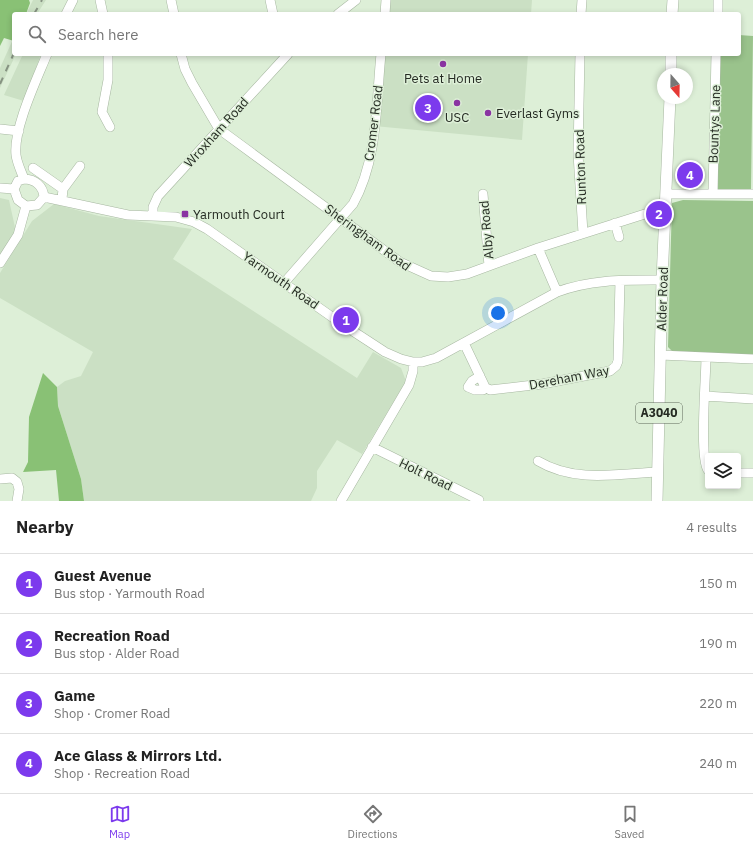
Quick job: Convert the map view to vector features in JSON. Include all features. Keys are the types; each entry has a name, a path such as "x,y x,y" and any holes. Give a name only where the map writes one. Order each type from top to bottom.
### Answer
{"main road":[{"path":"672,12 673,0"},
{"path":"671,56 671,68"},
{"name":"Alder Road","path":"657,501 662,280 670,104"}],"street":[{"path":"67,12 73,0"},
{"path":"100,0 103,12"},
{"path":"172,0 174,12"},
{"path":"270,0 273,12"},
{"path":"341,12 356,0"},
{"path":"385,12 386,0"},
{"path":"582,0 582,12"},
{"path":"718,0 718,12"},
{"path":"24,179 16,156 19,131 46,56"},
{"path":"108,56 108,80 102,112 110,127"},
{"name":"Sheringham Road","path":"182,56 185,69 192,83 219,129 341,217 400,262 431,276 448,278 467,274 538,248 648,213"},
{"name":"Wroxham Road","path":"153,215 155,200 284,56"},
{"name":"Cromer Road","path":"284,283 353,204 361,189 370,157 381,56"},
{"name":"Runton Road","path":"580,56 578,154 583,233"},
{"name":"Bountys Lane","path":"713,194 716,56"},
{"path":"0,129 19,131"},
{"path":"62,200 63,189 80,166"},
{"path":"33,168 63,189"},
{"path":"30,179 41,187 44,197 37,205 26,206 18,200 14,189 18,181 30,179"},
{"path":"0,188 14,189"},
{"name":"Alby Road","path":"483,194 489,266"},
{"path":"666,194 753,194"},
{"name":"Yarmouth Road","path":"44,197 128,214 185,219 207,229 385,352 401,359 413,362 422,362 436,358 557,292 576,285 620,280 662,280"},
{"path":"0,263 18,235 26,206"},
{"path":"615,223 619,237"},
{"path":"538,248 557,292"},
{"name":"Dereham Way","path":"480,376 472,381 468,387 479,391 483,390 485,387 490,390 542,384 613,370 618,361 620,280"},
{"path":"464,343 485,387"},
{"path":"660,355 753,359"},
{"path":"705,453 706,357"},
{"path":"341,501 408,385 413,371 413,362"},
{"path":"705,396 753,399"},
{"name":"Holt Road","path":"372,447 479,500"},
{"path":"538,461 545,465 579,476 658,472"},
{"path":"741,472 753,474"},
{"path":"0,478 12,478 17,482 19,489 17,501"}],"shaded area":[{"path":"33,0 46,0 38,12 27,12"},
{"path":"387,0 532,0 531,12 385,12"},
{"path":"12,41 12,56 15,56 0,88 0,68"},
{"path":"22,56 40,56 24,101 4,95"},
{"path":"381,56 528,56 522,140 374,126"},
{"path":"0,198 9,200 16,232 0,255"},
{"path":"54,204 99,216 192,229 173,259 357,378 373,352 401,368 406,381 362,454 337,440 317,471 317,488 311,501 84,501 81,479 58,406 57,387 65,381 81,376 93,352 0,298 0,273 32,221"}],"green space":[{"path":"0,0 29,0 30,3 27,12 12,12 12,40 4,38 0,46"},
{"path":"741,35 753,36 751,189 715,189 719,56 741,56"},
{"path":"683,200 753,201 753,356 672,351 668,347 672,203"},
{"path":"43,373 57,387 58,406 81,479 84,501 59,501 56,470 23,472 28,462 29,417"}],"railway":[{"path":"35,12 42,0"},
{"path":"0,84 13,56"}],"place":[{"name":"Pets at Home","path":"443,64"},
{"name":"USC","path":"457,103"},
{"name":"Game","path":"428,108"},
{"name":"Everlast Gyms","path":"488,113"},
{"name":"Ace Glass & Mirrors Ltd.","path":"690,175"},
{"name":"Yarmouth Court","path":"185,214"},
{"name":"Recreation Road","path":"659,214"},
{"name":"Guest Avenue","path":"346,320"}]}
